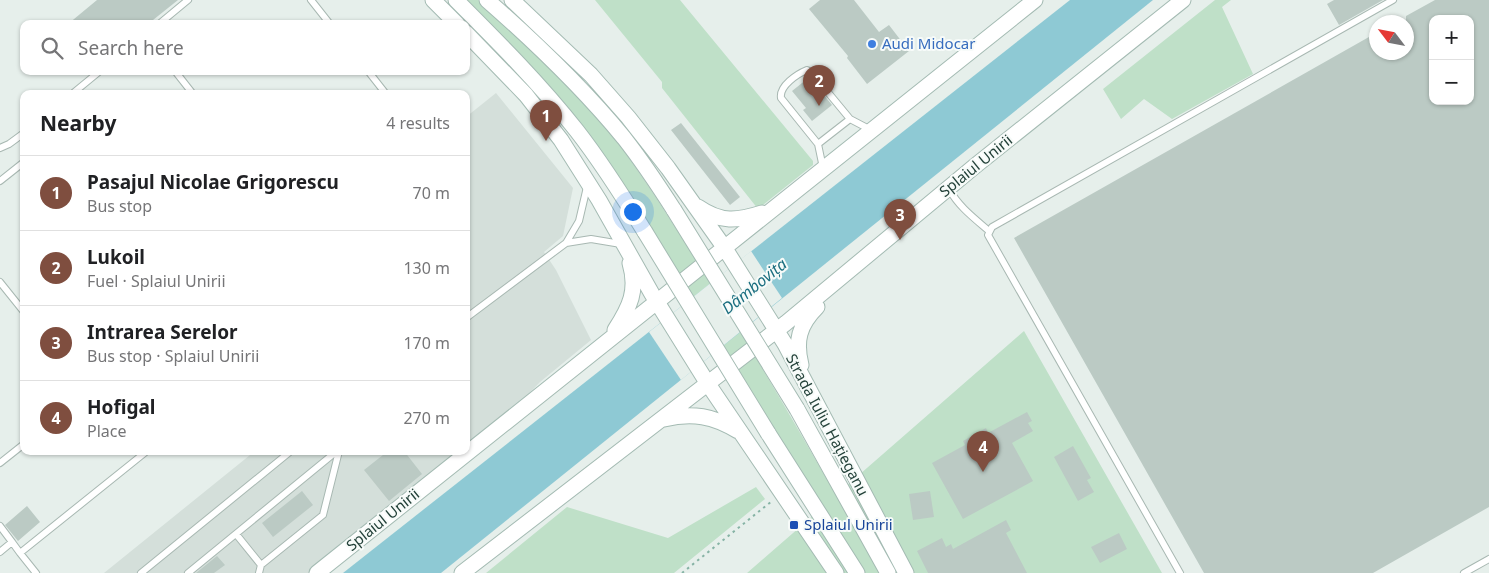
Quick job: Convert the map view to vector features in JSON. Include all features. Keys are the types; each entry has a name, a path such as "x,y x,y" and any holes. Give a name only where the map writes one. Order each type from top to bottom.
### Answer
{"main road":[{"path":"433,0 453,20"},
{"path":"456,0 522,67 564,115 607,172 857,573"},
{"path":"487,0 549,57 604,115 641,161 674,210 797,409 888,573"},
{"name":"Strada Iuliu Hațieganu","path":"512,0 580,65 616,104 654,150 694,204 777,330 906,573"},
{"name":"Splaiul Unirii","path":"470,450 1035,0"},
{"name":"Splaiul Unirii","path":"462,573 777,330 948,188 1183,0"},
{"path":"470,37 543,116 587,180 656,301 708,384 836,573"},
{"path":"694,204 704,211 724,219 742,219 770,210"},
{"path":"610,338 633,296 632,270 624,244"},
{"path":"805,380 798,347 800,332 810,314 842,277"},
{"path":"661,420 683,415 703,416 723,423 741,433"},
{"name":"Splaiul Unirii","path":"317,573 464,455"}],"lane":[{"path":"164,20 188,0"},
{"path":"311,0 327,20"},
{"path":"989,230 1393,0"},
{"path":"823,168 818,144 781,98 780,93 783,88 802,72 807,70 812,73 850,119 871,130"},
{"path":"77,90 95,75"},
{"path":"178,75 190,90"},
{"path":"371,75 383,90"},
{"path":"818,144 850,119"},
{"path":"0,148 20,136"},
{"path":"0,181 20,165"},
{"path":"470,315 566,243 579,221 585,202 587,180"},
{"path":"948,188 966,212 989,230"},
{"path":"989,230 988,235 1180,573"},
{"path":"566,243 591,239 624,244"},
{"path":"0,282 20,307"},
{"path":"0,463 20,447"},
{"path":"20,553 142,455"},
{"path":"141,573 286,455"},
{"path":"188,573 333,455"},
{"path":"259,573 261,565 323,515 337,455"},
{"path":"0,526 36,573"},
{"path":"236,534 261,565"},
{"path":"0,552 12,542"},
{"path":"1464,573 1489,559"}],"path":[{"path":"682,573 782,493"}],"shaded area":[{"path":"496,93 573,188 563,236 544,252 556,270 591,340 540,382 513,410 470,444 470,114"},
{"path":"250,455 456,455 309,573 104,573"}],"green space":[{"path":"463,0 478,0 506,25 585,102 612,134 648,185 702,270 836,495 1024,331 1162,573 747,573 823,507 646,226"},
{"path":"595,0 680,0 813,161 813,165 758,209 662,88 662,82"},
{"path":"1215,0 1231,0 1222,7 1253,74 1172,119 1144,99 1121,119 1103,89"},
{"path":"756,487 765,499 674,573 486,573 567,507 668,538"}],"water":[{"name":"Dâmbovița","path":"1070,0 1153,0 441,573 343,573"}],"pier":[{"path":"751,251 782,298 681,380 649,332"}],"building":[{"path":"97,0 178,0 153,20 73,20"},
{"name":"Audi Midocar","path":"820,0 854,0 879,32 889,25 909,51 867,84 847,58 848,56 809,9"},
{"path":"1334,0 1383,0 1339,25 1327,4"},
{"path":"1435,0 1489,0 1489,507 1373,573 1204,573 1014,238 1369,37 1369,60 1414,60 1414,15 1408,15"},
{"path":"807,79 820,96 823,94 832,105 812,121 803,110 806,108 792,91"},
{"path":"681,123 740,197 730,205 671,130"},
{"path":"1027,412 1032,421 1028,423 1033,431 1012,443 1033,481 963,519 932,463 965,445 963,441 986,428 988,433"},
{"path":"1073,446 1091,478 1087,480 1094,492 1078,501 1054,457"},
{"path":"383,455 407,455 422,474 389,501 364,470"},
{"path":"302,491 313,505 273,537 262,523"},
{"path":"930,491 934,517 913,520 909,494"},
{"path":"27,506 40,522 18,541 5,525"},
{"path":"1006,520 1011,530 1006,533 1027,573 928,573 917,551 942,538 946,547 951,544 953,549"},
{"path":"1119,533 1127,549 1100,563 1091,547"},
{"path":"217,556 225,565 214,573 196,573"}],"place":[{"name":"Audi Midocar","path":"872,44"},
{"name":"Lukoil","path":"819,106"},
{"name":"Pasajul Nicolae Grigorescu","path":"546,141"},
{"name":"Intrarea Serelor","path":"900,240"},
{"name":"Hofigal","path":"983,472"},
{"name":"Splaiul Unirii","path":"794,525"}]}
